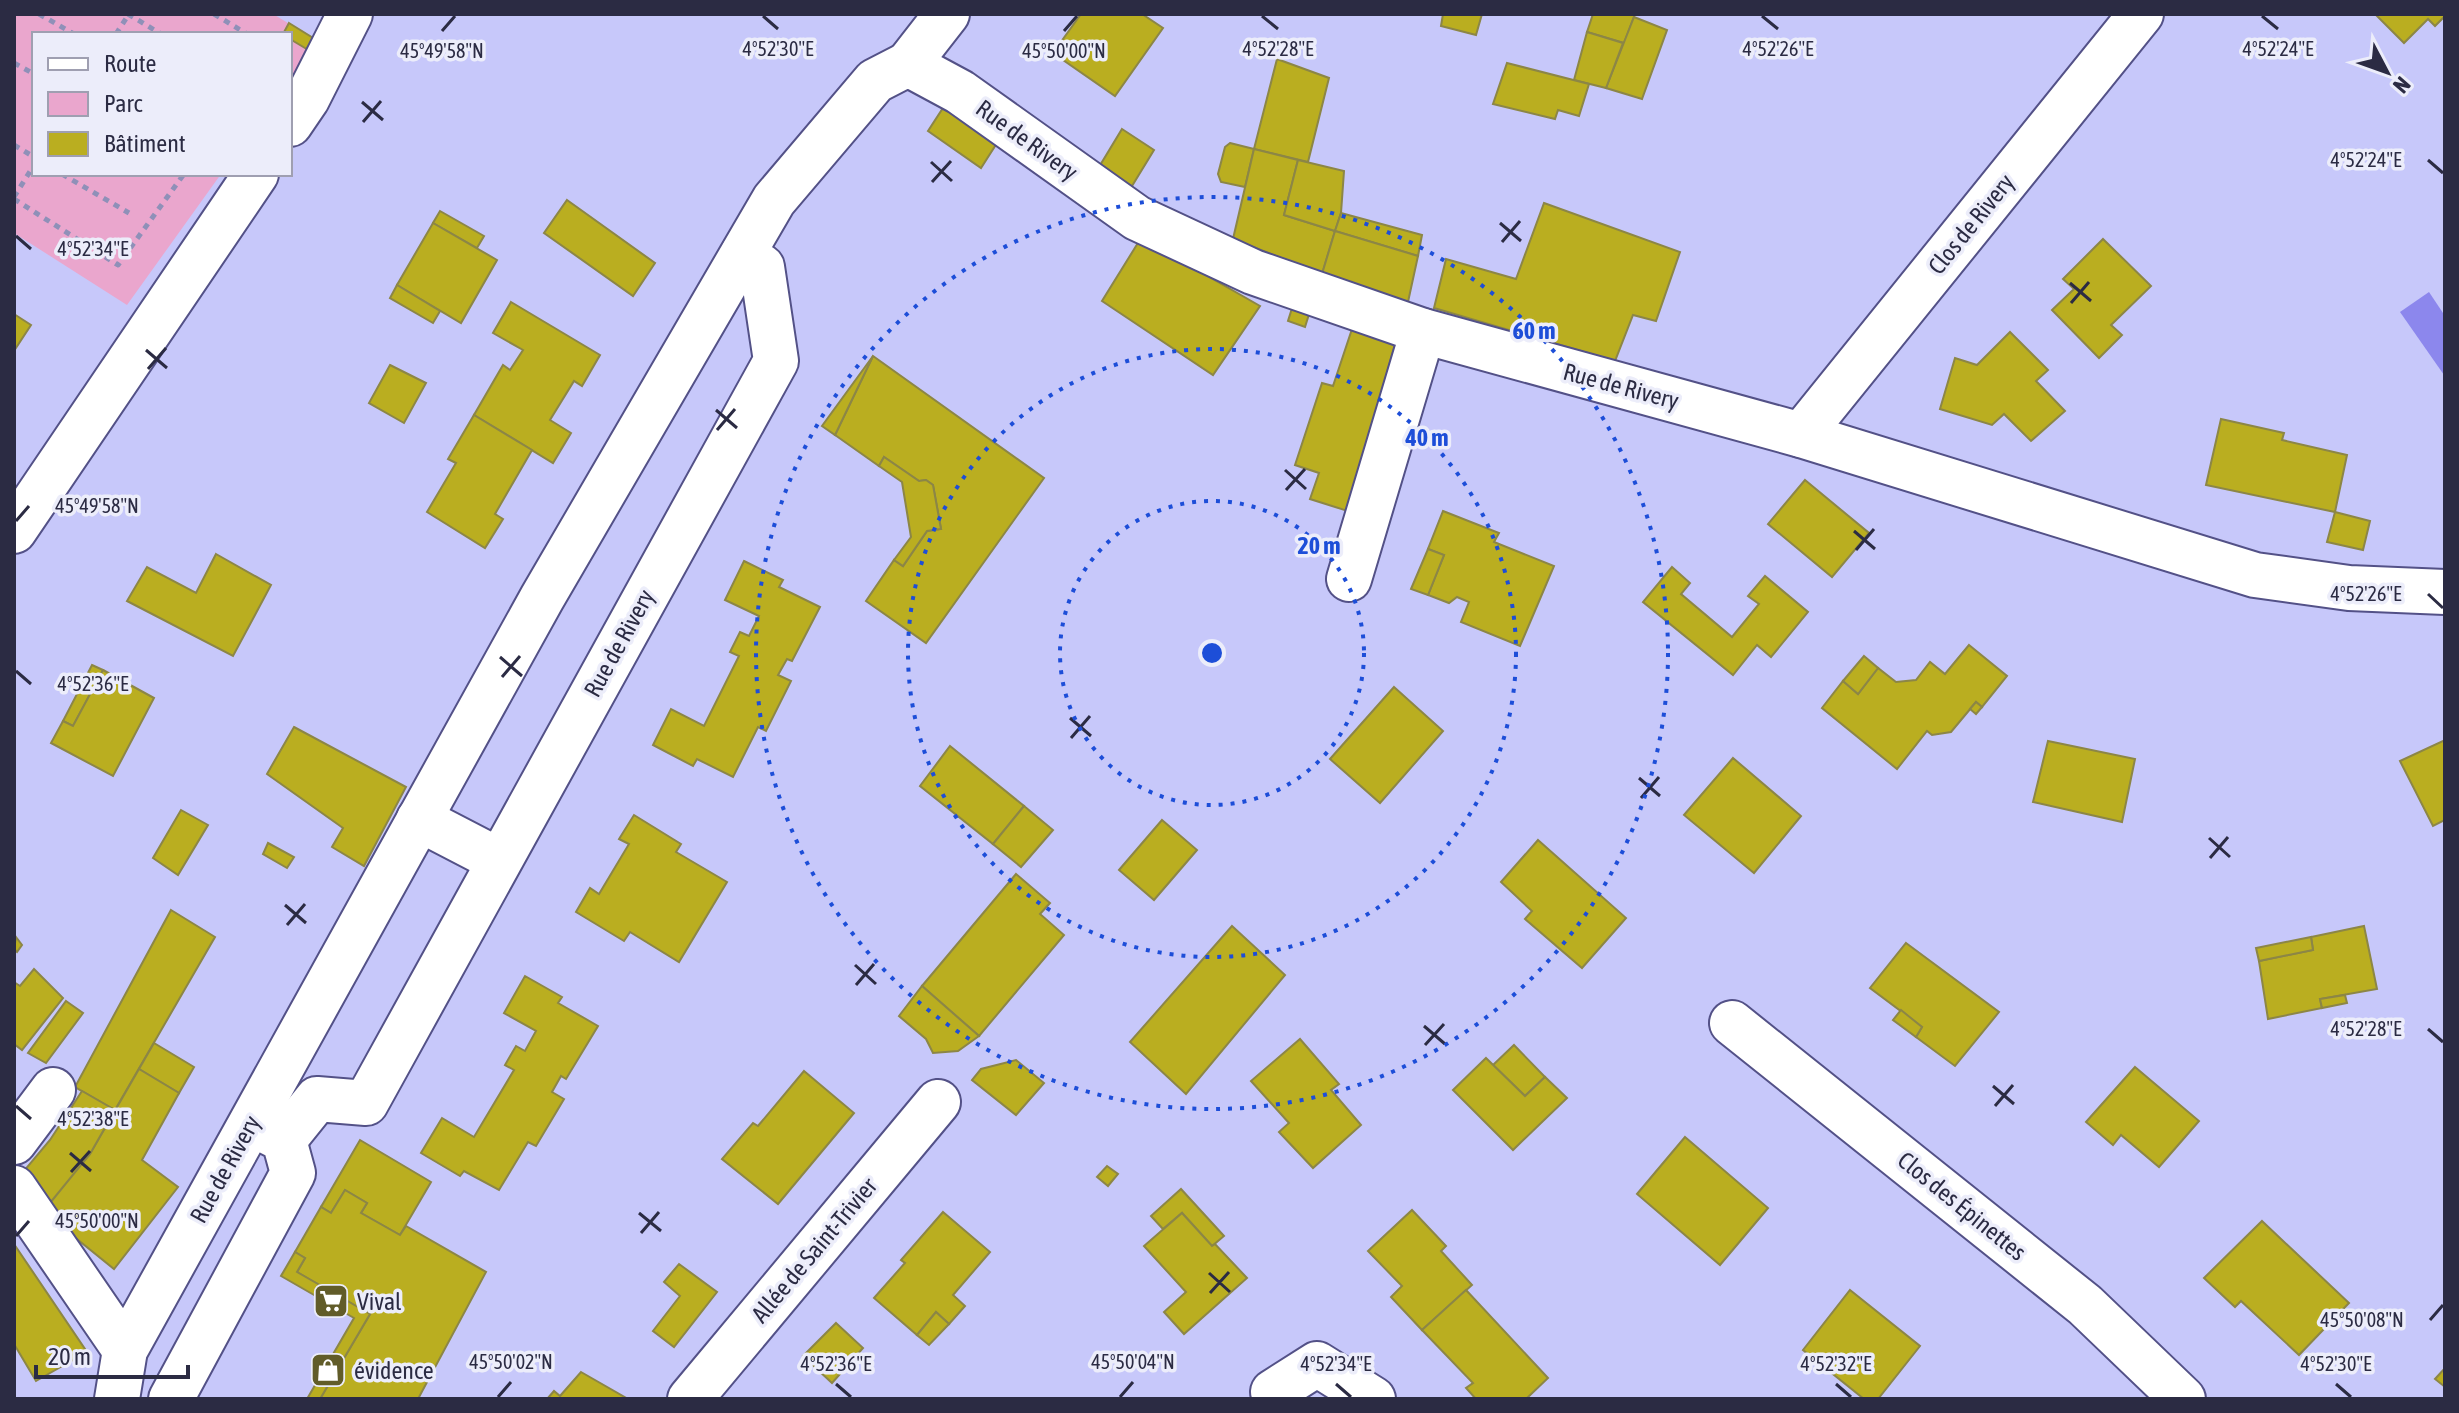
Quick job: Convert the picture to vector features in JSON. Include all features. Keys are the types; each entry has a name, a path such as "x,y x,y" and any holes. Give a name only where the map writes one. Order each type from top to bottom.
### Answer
{"street":[{"path":"292,121 307,99 350,14"},
{"path":"908,64 947,14"},
{"name":"Clos de Rivery","path":"1801,435 2141,14"},
{"name":"Rue de Rivery","path":"117,1399 125,1350 267,1132 419,819 542,598 774,200 875,81 908,64 960,92 1137,218 1253,272 1423,331 1801,435 2255,575 2349,588 2445,592"},
{"path":"14,531 255,176"},
{"name":"Rue de Rivery","path":"267,1132 317,1099 366,1103 498,860 583,677 726,421 776,361 762,267 743,254"},
{"path":"1349,579 1423,331"},
{"path":"419,819 498,860"},
{"name":"Clos des Épinettes","path":"1732,1023 2085,1305 2183,1399"},
{"path":"14,1142 53,1090"},
{"name":"Allée de Saint-Trivier","path":"690,1399 938,1102"},
{"path":"171,1399 293,1173 267,1132"},
{"path":"14,1188 125,1350"},
{"path":"1279,1399 1273,1392 1317,1364 1373,1399"}],"path":[{"path":"39,14 70,32"},
{"path":"117,32 129,14 158,32"},
{"path":"214,14 244,32"},
{"path":"14,63 32,73"},
{"path":"14,145 32,156"},
{"path":"32,168 14,198 118,265 183,176"},
{"path":"65,176 129,213"}],"green space":[{"path":"14,14 273,14 318,41 292,76 292,32 32,32 32,176 220,176 127,305 14,233"}],"shaded area":[{"path":"2429,292 2445,316 2444,375 2400,312"}],"building":[{"path":"1081,14 1142,14 1163,28 1115,96 1053,53"},
{"path":"1443,14 1482,14 1476,35 1441,26"},
{"path":"1593,14 1635,14 1624,43 1587,32"},
{"path":"2375,14 2445,16 2435,26 2428,19 2404,43"},
{"path":"1634,17 1667,30 1642,99 1606,88"},
{"path":"289,23 318,41 310,51 292,40 292,32 284,32"},
{"path":"1587,32 1623,43 1606,88 1574,80"},
{"path":"1277,59 1329,78 1308,162 1254,149"},
{"path":"1507,63 1589,84 1579,116 1558,110 1555,119 1493,104"},
{"path":"943,108 997,143 981,168 928,131"},
{"path":"1122,129 1154,150 1132,186 1099,167"},
{"path":"1230,143 1254,149 1245,187 1221,182 1218,174 1225,147"},
{"path":"1254,149 1298,160 1284,215 1335,231 1322,274 1233,239"},
{"path":"1298,160 1344,171 1341,213 1335,231 1284,215"},
{"path":"567,200 655,263 633,296 544,233"},
{"path":"1544,203 1680,252 1656,321 1633,315 1615,361 1434,308 1446,259 1516,279"},
{"path":"440,211 484,236 477,248 433,223"},
{"path":"1341,213 1422,235 1418,256 1335,231"},
{"path":"433,223 497,260 461,323 397,285"},
{"path":"1335,231 1418,256 1408,302 1322,274"},
{"path":"1141,238 1260,306 1213,375 1102,301"},
{"path":"2103,239 2151,286 2111,325 2122,335 2099,358 2052,310 2074,289 2063,279"},
{"path":"397,285 440,311 433,323 390,298"},
{"path":"511,302 600,355 582,386 574,381 550,420 571,433 553,463 474,415 503,365 510,370 523,350 493,333"},
{"path":"1293,305 1310,311 1305,327 1288,321"},
{"path":"14,314 31,325 14,351"},
{"path":"1353,326 1396,341 1354,489 1354,513 1310,499 1319,473 1295,465 1322,383 1333,386"},
{"path":"2010,332 2048,370 2036,381 2065,411 2031,441 2004,414 1992,425 1940,409 1955,358 1977,365"},
{"path":"873,356 1044,478 926,643 866,601 894,560 903,566 927,531 941,529 933,485 926,480 919,481 884,457 879,466 835,435"},
{"path":"873,356 835,435 822,426"},
{"path":"390,365 426,383 404,423 369,403"},
{"path":"474,415 532,450 495,514 503,519 485,548 427,512 456,463 448,459"},
{"path":"2221,419 2284,433 2282,440 2347,455 2335,512 2206,485"},
{"path":"884,457 919,481 926,480 933,485 941,529 927,531 903,566 894,560 911,537 902,482 879,466"},
{"path":"1805,480 1869,533 1832,577 1768,524"},
{"path":"1443,511 1499,533 1494,542 1554,566 1520,646 1461,622 1469,602 1457,597 1449,603 1428,595 1444,555 1428,549"},
{"path":"2335,512 2370,521 2363,550 2327,542"},
{"path":"1428,549 1444,555 1428,595 1411,589"},
{"path":"216,554 271,585 233,656 127,601 147,567 196,593"},
{"path":"744,561 783,580 779,587 820,607 792,661 787,659 778,675 791,681 766,731 758,727 733,777 697,759 693,766 653,745 671,709 704,726 739,656 730,652 740,632 749,636 759,616 725,600"},
{"path":"1672,567 1690,583 1681,594 1732,637 1759,604 1748,596 1765,576 1808,612 1771,657 1757,645 1733,675 1643,602"},
{"path":"1969,645 2007,676 1982,707 1976,702 1951,732 1932,735 1927,731 1897,769 1822,708 1843,681 1858,694 1878,668 1896,682 1916,680 1930,662 1945,674"},
{"path":"1864,656 1878,668 1858,694 1843,681"},
{"path":"92,665 103,670 73,726 63,721"},
{"path":"103,670 154,698 113,776 51,743 63,721 73,726"},
{"path":"1394,687 1443,731 1380,803 1330,759"},
{"path":"1976,702 1982,707 1976,714 1970,709"},
{"path":"294,727 406,787 364,866 332,847 343,828 267,774"},
{"path":"2445,740 2445,820 2433,826 2400,761"},
{"path":"2048,741 2135,759 2122,822 2033,802"},
{"path":"950,746 1024,806 993,844 920,786"},
{"path":"1733,758 1801,816 1754,873 1684,815"},
{"path":"1024,806 1053,830 1021,867 993,844"},
{"path":"181,810 208,825 178,875 153,858"},
{"path":"634,815 681,844 676,852 727,882 679,962 630,932 624,941 576,912 590,888 599,894 629,844 619,839"},
{"path":"1162,820 1197,850 1154,900 1119,870"},
{"path":"1538,840 1626,918 1582,968 1525,919 1532,911 1501,882"},
{"path":"268,843 294,857 287,868 263,854"},
{"path":"1016,874 1050,903 1040,914 1064,935 979,1036 922,986"},
{"path":"171,910 215,937 115,1110 75,1087"},
{"path":"1232,926 1285,975 1186,1094 1130,1042"},
{"path":"2364,926 2377,989 2320,999 2322,1008 2268,1019 2259,961 2313,950 2311,937"},
{"path":"16,937 22,945 17,952 14,949"},
{"path":"2311,937 2313,950 2259,961 2256,948"},
{"path":"1906,943 1999,1012 1955,1066 1916,1037 1922,1027 1870,988"},
{"path":"34,969 63,998 22,1050 14,1044 14,982 20,986"},
{"path":"525,976 562,997 558,1003 598,1026 566,1079 561,1076 552,1092 564,1099 536,1146 528,1142 499,1190 464,1171 460,1176 421,1153 442,1118 474,1137 514,1070 505,1065 516,1046 525,1051 536,1031 504,1013"},
{"path":"922,986 979,1036 958,1051 933,1053 926,1039 899,1016"},
{"path":"2345,995 2347,1003 2322,1008 2320,999"},
{"path":"66,1001 83,1013 46,1063 28,1053"},
{"path":"1901,1010 1922,1027 1916,1037 1893,1020"},
{"path":"1300,1039 1339,1084 1331,1090 1361,1125 1313,1168 1279,1132 1289,1123 1251,1081"},
{"path":"154,1043 194,1067 179,1093 139,1069"},
{"path":"1514,1045 1545,1077 1525,1096 1493,1065"},
{"path":"1486,1058 1525,1096 1545,1077 1567,1098 1513,1150 1453,1090"},
{"path":"1016,1060 1044,1083 1016,1115 972,1080 981,1069"},
{"path":"2135,1067 2199,1121 2159,1167 2121,1135 2113,1145 2086,1122"},
{"path":"139,1069 179,1093 142,1160 178,1187 114,1269 41,1210 90,1154"},
{"path":"804,1071 854,1113 778,1204 722,1159 753,1123 758,1126"},
{"path":"82,1091 115,1110 90,1154 50,1203 18,1178 50,1140"},
{"path":"1685,1137 1768,1208 1720,1265 1637,1194"},
{"path":"360,1140 431,1182 400,1235 361,1213 367,1203 345,1190 331,1213 321,1207"},
{"path":"1107,1166 1118,1174 1108,1186 1097,1177"},
{"path":"1181,1189 1224,1236 1212,1246 1182,1213 1163,1229 1151,1216"},
{"path":"345,1190 367,1203 361,1213 400,1235 406,1226 486,1272 418,1399 320,1399 370,1314 297,1272 305,1258 295,1252 321,1207 331,1213"},
{"path":"1412,1210 1446,1246 1441,1251 1472,1285 1422,1330 1391,1297 1402,1286 1368,1251"},
{"path":"943,1212 990,1252 953,1295 965,1306 949,1324 936,1312 917,1335 874,1298 905,1263 901,1260"},
{"path":"1182,1213 1247,1278 1184,1334 1164,1312 1186,1292 1144,1246"},
{"path":"2262,1221 2349,1303 2299,1355 2241,1301 2235,1307 2204,1278"},
{"path":"14,1244 87,1352 36,1381 14,1344"},
{"path":"295,1252 305,1258 297,1272 370,1314 320,1399 307,1399 354,1318 281,1276"},
{"path":"679,1264 717,1292 674,1347 653,1331 680,1296 664,1282"},
{"path":"1466,1290 1548,1378 1526,1399 1476,1399 1466,1388 1473,1383 1422,1330"},
{"path":"1850,1290 1920,1346 1878,1399 1864,1399 1803,1350"},
{"path":"936,1312 949,1324 929,1345 917,1335"},
{"path":"836,1323 863,1348 832,1383 803,1356"},
{"path":"2445,1368 2445,1387 2435,1379"},
{"path":"581,1372 628,1399 547,1399 554,1391 560,1396"}],"place":[{"name":"Vival","path":"331,1301"},
{"name":"évidence","path":"328,1370"}]}
